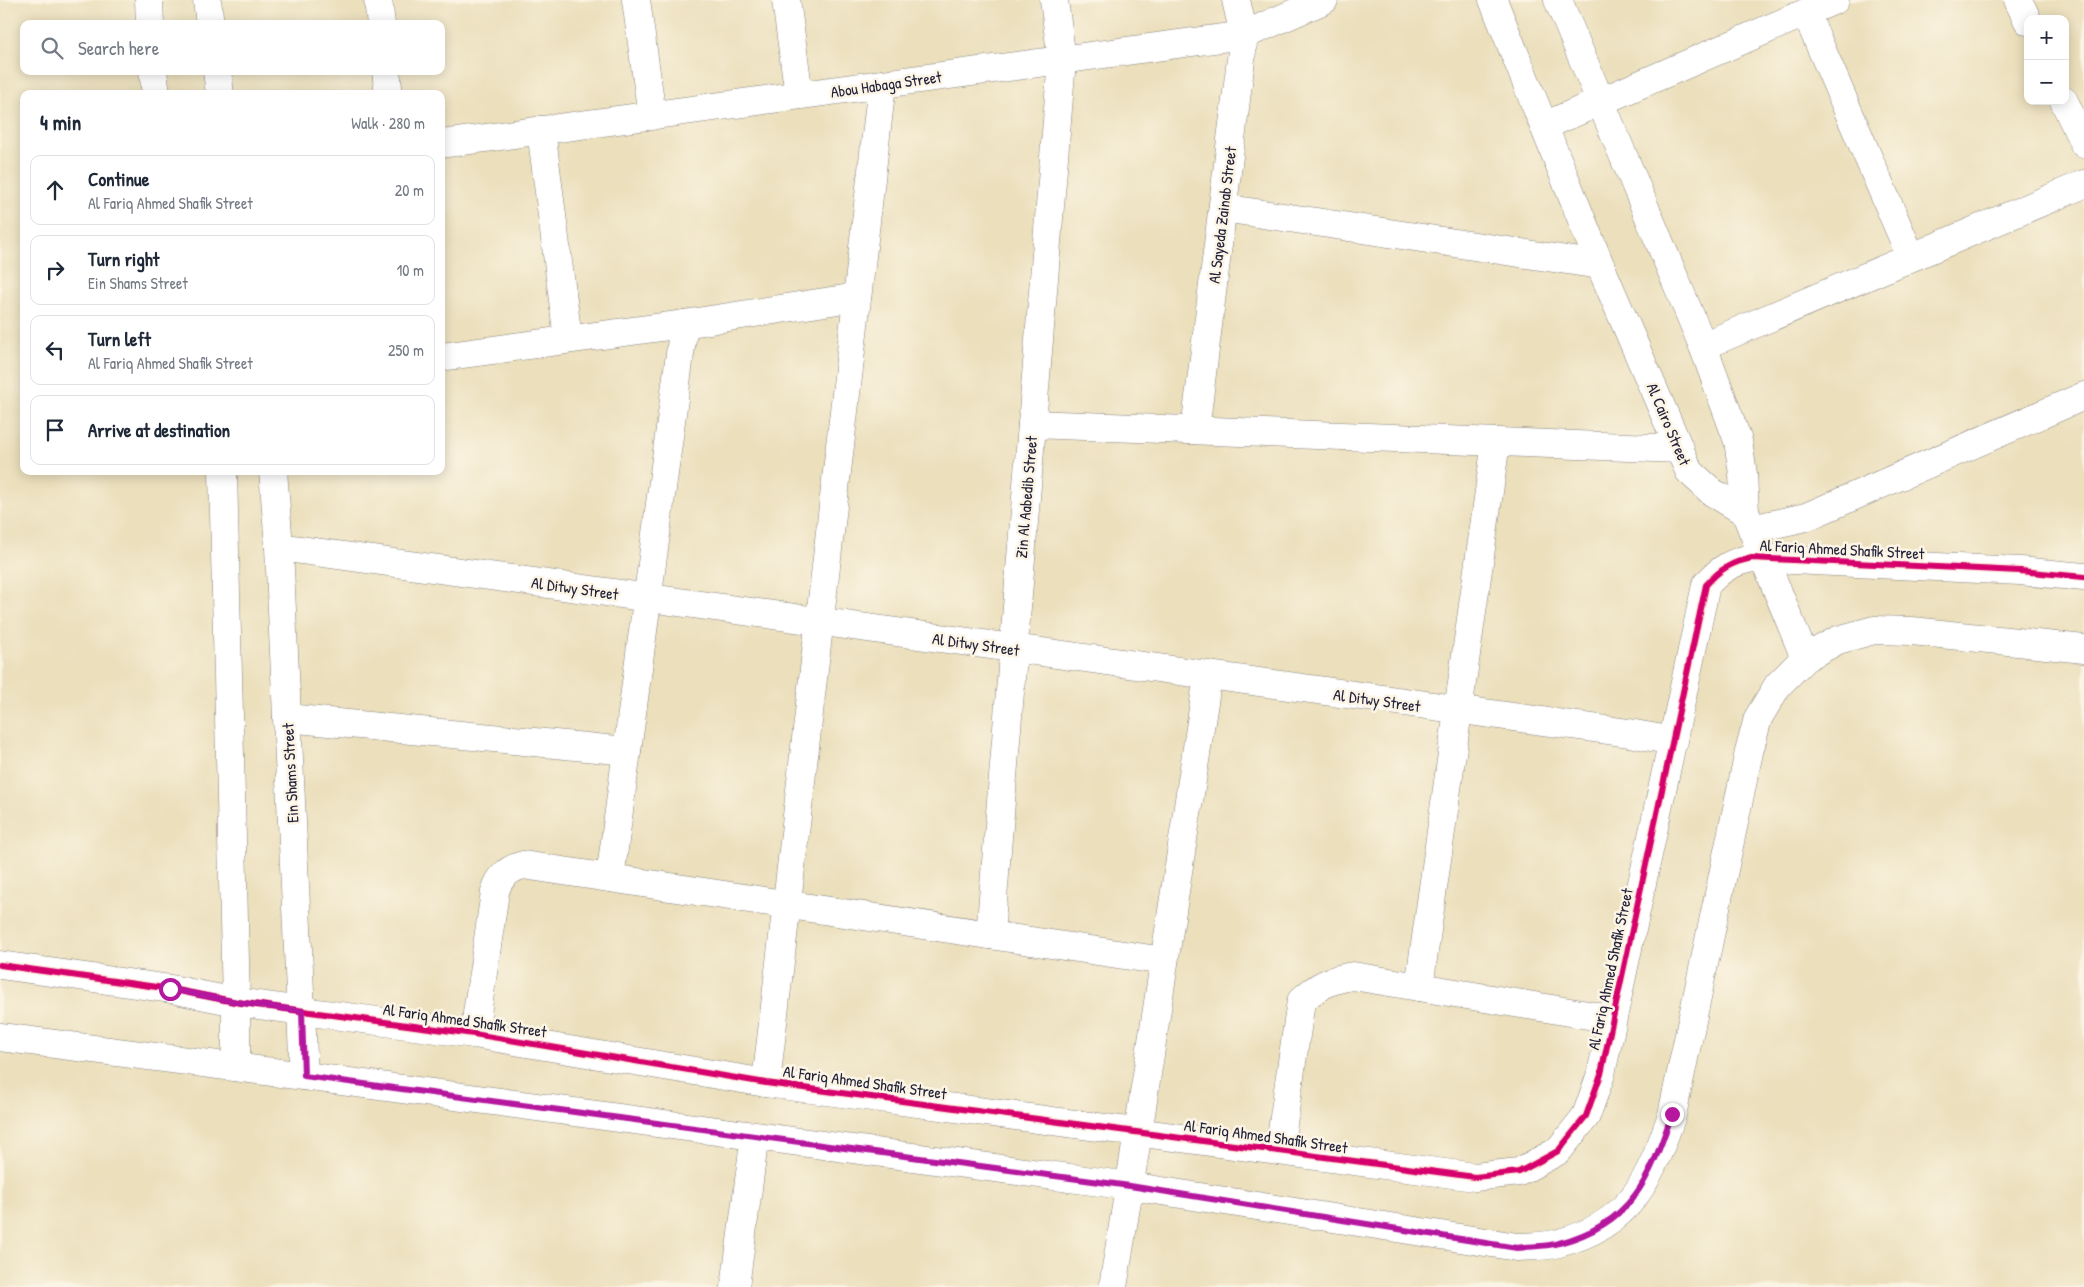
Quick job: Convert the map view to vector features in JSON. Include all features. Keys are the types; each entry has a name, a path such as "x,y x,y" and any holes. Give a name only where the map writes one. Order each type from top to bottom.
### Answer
{"street":[{"path":"149,0 150,20"},
{"path":"207,0 210,20"},
{"path":"378,0 380,20"},
{"path":"636,0 652,116"},
{"path":"786,0 799,95"},
{"name":"Zin Al Aabedib Street","path":"990,935 1062,60 1054,0"},
{"name":"Al Sayeda Zainab Street","path":"1195,430 1244,35 1236,0"},
{"name":"Abou Habaga Street","path":"445,143 1244,35 1324,0"},
{"name":"Al Cairo Street","path":"1493,0 1600,265 1689,471 1748,520"},
{"path":"1558,0 1702,346 1738,441 1748,520 1805,658"},
{"path":"1544,126 1835,0"},
{"path":"2018,0 2025,15"},
{"path":"1806,12 1911,257"},
{"path":"154,75 155,90"},
{"path":"218,75 219,90"},
{"path":"387,75 388,90"},
{"path":"766,1083 882,84"},
{"path":"2066,105 2084,144"},
{"path":"541,130 568,340"},
{"path":"1702,346 2084,184"},
{"path":"1223,208 1600,265"},
{"path":"445,356 684,324 857,297"},
{"path":"610,878 684,324"},
{"path":"1748,520 1806,517 2084,396"},
{"path":"1032,424 1680,449"},
{"path":"1419,987 1496,442"},
{"path":"224,475 236,1067"},
{"name":"Ein Shams Street","path":"273,475 304,1076"},
{"name":"Al Ditwy Street","path":"278,547 1458,711 1629,733 1674,741"},
{"name":"Al Fariq Ahmed Shafik Street","path":"0,965 170,989 236,1002 474,1034 766,1083 1474,1177 1519,1172 1558,1150 1586,1116 1600,1074 1674,741 1706,585 1718,571 1734,562 1752,558 1763,558 2020,571 2084,577"},
{"path":"0,1037 755,1135 1130,1186 1517,1248 1557,1244 1590,1233 1624,1210 1645,1183 1658,1154 1672,1114 1749,752 1758,718 1778,685 1805,658 1838,640 1874,630 1912,631 2084,649"},
{"path":"1113,1287 1208,676"},
{"path":"287,718 627,751"},
{"path":"474,1034 494,892 504,874 513,868 523,865 1164,961"},
{"path":"1279,1151 1301,1001 1315,988 1333,979 1353,976 1612,1019"},
{"path":"735,1287 755,1135"}],"cycle path":[{"path":"0,965 171,989 236,1002 474,1034 766,1083 1475,1177 1519,1172 1558,1151 1586,1116 1601,1074 1706,585 1711,579 1721,570 1752,558 2020,571 2084,577"}],"route":[{"path":"170,989 236,1002 302,1011 304,1076 1130,1186 1517,1248 1557,1244 1590,1233 1624,1210 1645,1183 1658,1154 1672,1114"}]}
